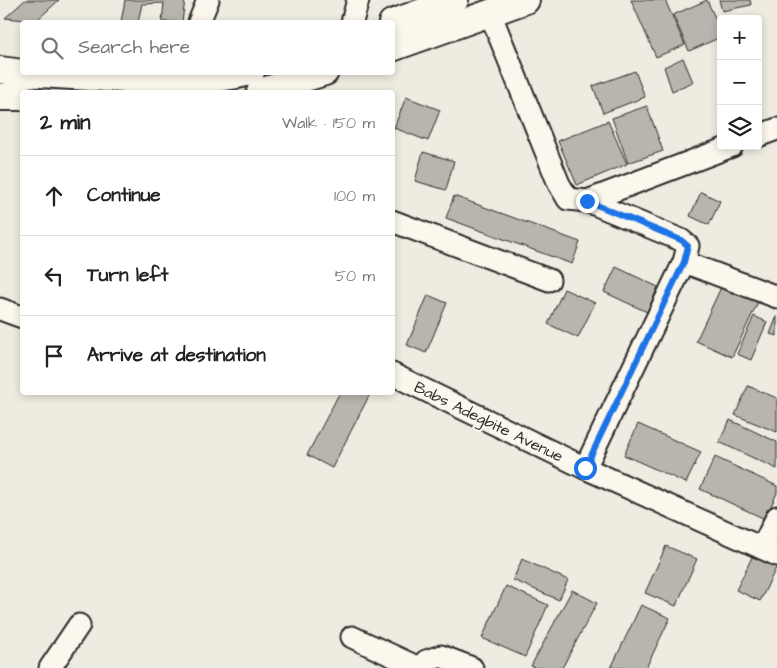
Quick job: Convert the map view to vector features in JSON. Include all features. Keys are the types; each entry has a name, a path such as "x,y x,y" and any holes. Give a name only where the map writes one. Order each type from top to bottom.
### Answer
{"main road":[{"path":"395,22 455,0"},
{"path":"395,47 526,0"},
{"path":"0,70 20,73"},
{"path":"75,75 178,77 208,81 240,75"},
{"path":"276,90 291,88 319,75"},
{"path":"0,97 20,97"}],"street":[{"path":"200,20 208,0"},
{"path":"353,20 358,0"},
{"path":"490,13 559,184 568,199 587,201 681,240 688,246 684,262 585,468"},
{"path":"762,135 777,129"},
{"path":"587,201 721,150"},
{"path":"395,221 549,280"},
{"path":"684,262 777,297"},
{"path":"0,309 20,316"},
{"name":"Babs Adegbite Avenue","path":"395,375 585,468 770,552"},
{"path":"770,552 777,517"},
{"path":"50,668 79,625"},
{"path":"352,637 420,668 426,661 441,656 472,668"}],"building":[{"path":"25,0 59,0 37,20 5,18"},
{"path":"125,0 185,0 182,20 162,20 164,3 142,4 138,20 121,20"},
{"path":"631,0 665,0 685,45 656,57"},
{"path":"707,0 717,22 717,39 689,51 673,15"},
{"path":"719,0 750,0 751,5 722,11"},
{"path":"683,58 693,82 672,91 664,67"},
{"path":"635,71 645,97 603,113 593,86"},
{"path":"406,97 440,110 428,141 395,128"},
{"path":"647,106 663,151 628,163 612,118"},
{"path":"608,121 627,164 577,185 558,141"},
{"path":"423,152 454,161 446,190 415,181"},
{"path":"701,192 720,201 709,225 690,216"},
{"path":"454,196 580,242 572,264 446,218"},
{"path":"616,267 658,287 647,312 604,292"},
{"path":"723,283 759,300 732,357 696,341"},
{"path":"564,289 595,303 578,338 548,324"},
{"path":"428,295 447,303 426,353 407,345"},
{"path":"754,316 767,322 751,360 737,354"},
{"path":"777,316 777,336 770,334"},
{"path":"748,386 777,398 777,432 735,415"},
{"path":"338,395 369,395 332,468 307,455"},
{"path":"730,420 777,442 777,469 719,442"},
{"path":"638,424 701,452 686,483 624,455"},
{"path":"715,457 777,486 777,493 765,519 700,489"},
{"path":"666,546 697,559 676,606 645,593"},
{"path":"753,555 777,566 760,601 736,590"},
{"path":"522,559 568,580 559,600 513,580"},
{"path":"506,586 548,605 525,657 482,638"},
{"path":"572,590 597,603 562,668 536,668 531,666"},
{"path":"641,605 670,618 646,668 611,668"}],"route":[{"path":"585,468 684,262 688,246 681,240 587,201"}]}
